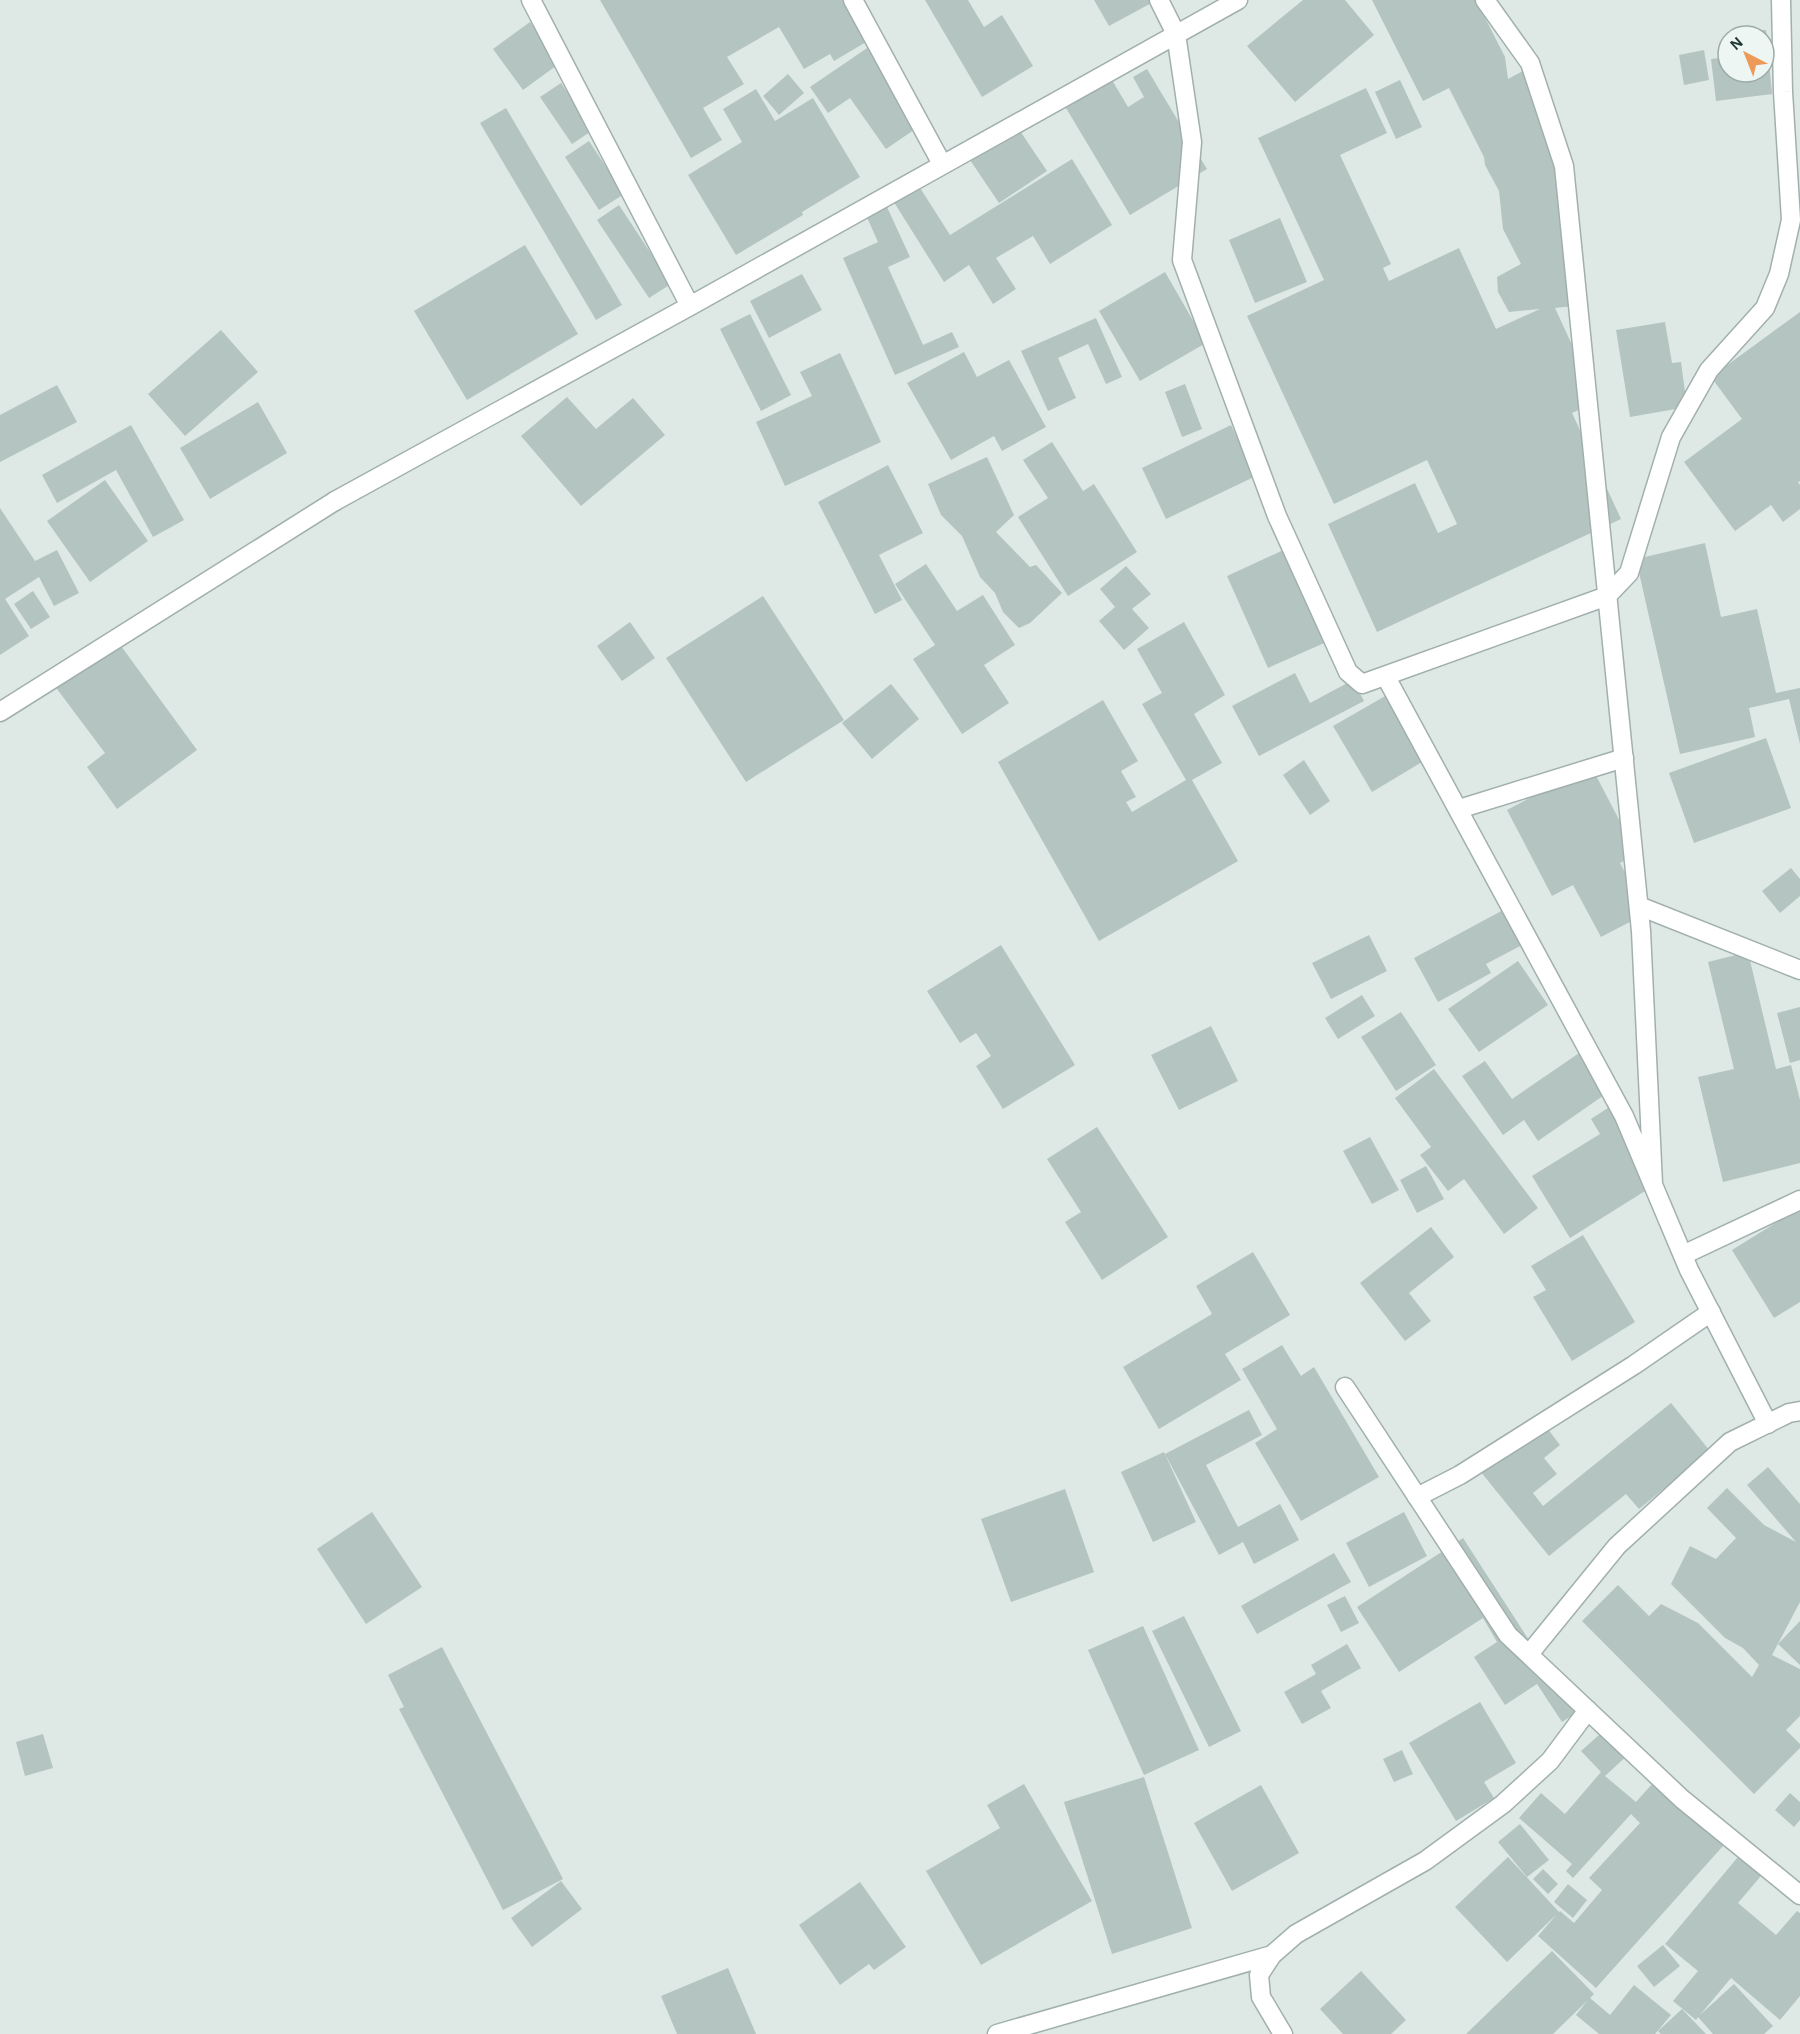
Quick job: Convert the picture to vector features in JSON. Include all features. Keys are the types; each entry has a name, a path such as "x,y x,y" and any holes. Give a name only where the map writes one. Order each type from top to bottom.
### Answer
{"street":[{"path":"531,0 690,306"},
{"path":"853,0 942,164"},
{"path":"1158,0 1176,34 1192,142 1182,260 1277,516 1348,672 1362,684 1607,596 1629,573 1671,437 1709,370 1765,308 1779,273 1795,202 1783,92 1781,0"},
{"path":"0,712 335,501 1238,0"},
{"path":"1485,0 1530,63 1564,166 1639,906 1653,1184"},
{"path":"1386,676 1624,1116 1683,1256 1768,1424"},
{"path":"1459,809 1624,758"},
{"path":"1639,906 1800,970"},
{"path":"1683,1256 1800,1200"},
{"path":"1417,1497 1460,1476 1634,1365 1711,1312"},
{"path":"1345,1387 1508,1635 1682,1799 1800,1895"},
{"path":"1529,1654 1617,1546 1730,1442 1789,1413 1800,1411"},
{"path":"1283,2034 1261,1997 1259,1975 1272,1955 1296,1934 1425,1861 1503,1804 1550,1761 1588,1710"},
{"path":"998,2034 1272,1955"}],"building":[{"path":"600,0 858,0 878,35 834,61 830,54 804,69 779,27 727,57 744,84 703,108 722,140 691,158"},
{"path":"925,0 968,0 984,27 1002,15 1033,66 982,97"},
{"path":"1094,0 1157,0 1109,26"},
{"path":"1303,0 1345,0 1374,35 1295,102 1247,46"},
{"path":"1372,0 1476,0 1505,57 1508,79 1530,67 1555,115 1574,306 1555,308 1598,401 1572,413 1621,519 1377,632 1328,524 1415,483 1438,533 1457,524 1427,460 1334,504 1247,316 1324,280 1258,138 1366,88 1387,133 1340,155 1391,264 1383,268 1389,281 1459,248 1496,329 1540,309 1509,312 1498,292 1497,277 1521,264 1503,229 1499,191 1449,88 1423,101"},
{"path":"530,22 560,63 523,90 493,49"},
{"path":"873,44 927,121 886,149 850,98 828,113 810,87"},
{"path":"1704,50 1709,80 1684,85 1679,55"},
{"path":"1716,58 1716,84 1771,84 1772,94 1716,101 1711,59"},
{"path":"1147,69 1207,169 1130,215 1066,108 1112,80 1128,107 1144,97 1133,77"},
{"path":"788,74 804,93 779,115 763,96"},
{"path":"1400,80 1422,127 1396,139 1375,92"},
{"path":"561,83 593,130 572,144 540,97"},
{"path":"756,89 775,121 813,98 860,177 802,212 803,215 736,255 688,175 742,142 723,109"},
{"path":"506,108 622,305 596,320 480,123"},
{"path":"1018,128 1047,171 999,203 970,160"},
{"path":"589,141 624,194 599,210 565,157"},
{"path":"1072,159 1112,225 1050,264 1033,236 996,258 1016,289 993,304 969,265 944,282 892,199 917,183 950,235"},
{"path":"881,194 910,257 888,267 923,345 952,332 959,347 895,375 843,258 878,242 861,204"},
{"path":"619,205 671,284 649,298 597,220"},
{"path":"1280,218 1307,282 1255,303 1229,240"},
{"path":"525,245 578,334 467,400 414,311"},
{"path":"1165,272 1206,343 1140,381 1099,311"},
{"path":"802,274 822,310 769,338 750,301"},
{"path":"1800,312 1800,481 1798,482 1800,509 1783,522 1771,505 1735,531 1684,462 1742,419 1711,377"},
{"path":"750,314 791,395 761,411 720,329"},
{"path":"1096,318 1122,377 1106,384 1088,344 1058,358 1076,398 1048,411 1021,351"},
{"path":"1665,322 1672,363 1681,362 1687,407 1630,417 1616,330"},
{"path":"221,330 258,372 185,436 148,394"},
{"path":"964,352 977,377 1009,360 1046,427 1002,451 994,436 951,460 907,383"},
{"path":"840,353 881,442 785,486 756,422 812,396 800,372"},
{"path":"1185,384 1202,429 1182,437 1165,392"},
{"path":"57,385 77,422 0,462 0,415"},
{"path":"567,397 596,429 633,398 665,435 581,506 521,436"},
{"path":"258,402 287,453 210,499 180,448"},
{"path":"131,425 184,520 153,537 116,470 57,503 42,475"},
{"path":"1231,425 1256,476 1166,519 1142,468"},
{"path":"1052,442 1083,491 1094,484 1137,552 1068,596 1018,517 1048,498 1023,460"},
{"path":"987,457 1014,515 996,532 1030,567 1036,565 1062,593 1030,623 1019,628 1003,612 995,593 980,577 962,536 941,515 928,484"},
{"path":"888,465 923,533 879,555 902,600 875,614 818,502"},
{"path":"105,480 148,541 90,582 47,521"},
{"path":"0,508 35,561 57,550 79,593 54,606 39,577 5,599 29,636 0,655"},
{"path":"1705,543 1721,617 1757,609 1776,693 1800,688 1800,744 1789,699 1749,708 1755,737 1680,754 1636,559"},
{"path":"1290,547 1331,640 1268,668 1227,576"},
{"path":"926,564 957,611 983,595 1015,645 984,665 1009,703 962,734 913,659 935,645 895,584"},
{"path":"1126,566 1151,594 1132,609 1149,628 1124,650 1099,621 1115,607 1100,589"},
{"path":"33,591 50,617 31,629 14,604"},
{"path":"763,596 844,720 746,782 666,658"},
{"path":"630,622 655,658 622,681 597,646"},
{"path":"1184,622 1225,695 1194,714 1222,763 1192,780 1238,861 1099,941 998,762 1103,700 1138,761 1121,771 1136,797 1126,802 1132,812 1186,780 1142,704 1162,693 1137,649"},
{"path":"113,635 197,750 117,809 87,767 105,753 51,681"},
{"path":"1295,673 1310,703 1353,680 1364,701 1259,756 1232,706"},
{"path":"891,684 919,719 872,759 842,723"},
{"path":"1394,691 1432,756 1372,792 1333,726"},
{"path":"1766,738 1791,808 1694,843 1669,773"},
{"path":"1304,760 1330,801 1310,815 1283,775"},
{"path":"1591,766 1637,854 1620,863 1647,913 1601,937 1573,885 1552,896 1507,810"},
{"path":"1791,868 1800,879 1800,896 1780,913 1762,891"},
{"path":"1505,909 1524,944 1486,964 1491,973 1438,1002 1414,958"},
{"path":"1369,935 1387,971 1331,999 1312,963"},
{"path":"1001,945 1075,1065 1003,1109 976,1066 991,1056 976,1033 960,1043 927,991"},
{"path":"1748,952 1776,1069 1791,1065 1800,1100 1800,1163 1723,1182 1698,1077 1734,1069 1708,962"},
{"path":"1518,961 1548,1005 1479,1052 1448,1009"},
{"path":"1362,995 1375,1016 1338,1039 1325,1018"},
{"path":"1800,1007 1800,1060 1790,1063 1777,1013"},
{"path":"1401,1012 1436,1065 1396,1091 1361,1037"},
{"path":"1211,1026 1238,1081 1179,1110 1151,1055"},
{"path":"1582,1051 1610,1091 1538,1141 1524,1120 1503,1135 1462,1076 1485,1061 1512,1099"},
{"path":"1434,1069 1538,1208 1504,1234 1464,1179 1448,1191 1420,1155 1431,1147 1395,1098"},
{"path":"1614,1104 1661,1181 1570,1238 1532,1176 1600,1134 1591,1119"},
{"path":"1097,1127 1168,1237 1102,1280 1065,1222 1081,1212 1047,1159"},
{"path":"1370,1137 1399,1190 1372,1204 1343,1151"},
{"path":"1426,1166 1444,1199 1417,1213 1400,1180"},
{"path":"1800,1208 1800,1302 1774,1318 1732,1250"},
{"path":"1431,1227 1454,1257 1409,1293 1431,1321 1405,1341 1360,1283"},
{"path":"1583,1235 1635,1322 1572,1361 1533,1297 1546,1290 1531,1266"},
{"path":"1253,1252 1290,1315 1225,1354 1241,1380 1159,1429 1123,1367 1212,1314 1196,1286"},
{"path":"1282,1345 1301,1376 1314,1367 1379,1477 1301,1521 1255,1443 1277,1429 1242,1369"},
{"path":"1671,1403 1710,1451 1639,1509 1626,1494 1549,1556 1476,1466 1538,1416 1560,1445 1544,1458 1557,1474 1533,1493 1543,1506"},
{"path":"1249,1410 1262,1435 1206,1465 1238,1527 1280,1504 1299,1540 1254,1564 1243,1542 1219,1555 1165,1454"},
{"path":"1164,1452 1196,1522 1153,1542 1121,1472"},
{"path":"1768,1467 1800,1504 1800,1602 1772,1655 1800,1669 1800,1716 1786,1730 1800,1744 1800,1748 1754,1794 1582,1621 1618,1585 1649,1616 1661,1604 1698,1623 1752,1677 1759,1665 1743,1648 1725,1638 1671,1584 1690,1546 1716,1559 1736,1538 1707,1508 1727,1488 1764,1525 1796,1542 1747,1485"},
{"path":"1065,1489 1094,1572 1011,1602 981,1519"},
{"path":"372,1512 422,1587 366,1624 317,1549"},
{"path":"1404,1512 1427,1556 1369,1587 1346,1543"},
{"path":"1463,1538 1576,1713 1562,1722 1537,1684 1505,1705 1474,1657 1497,1642 1483,1618 1399,1672 1357,1607"},
{"path":"1334,1553 1351,1582 1257,1634 1241,1606"},
{"path":"1345,1596 1359,1623 1341,1632 1327,1605"},
{"path":"1184,1616 1241,1731 1209,1747 1152,1631"},
{"path":"1800,1621 1800,1665 1778,1644"},
{"path":"1143,1626 1199,1750 1144,1775 1088,1650"},
{"path":"1347,1644 1361,1668 1321,1691 1331,1708 1302,1724 1284,1692 1316,1674 1311,1665"},
{"path":"442,1647 563,1879 503,1910 399,1709 404,1707 388,1675"},
{"path":"1480,1702 1516,1763 1484,1782 1494,1798 1456,1821 1409,1743"},
{"path":"1608,1727 1631,1752 1605,1776 1636,1802 1661,1774 1731,1837 1596,1988 1538,1936 1557,1914 1507,1962 1455,1907 1508,1857 1559,1912 1574,1923 1602,1890 1589,1878 1640,1823 1631,1814 1573,1878 1566,1871 1572,1864 1519,1818 1541,1793 1565,1814 1601,1772 1581,1751"},
{"path":"43,1734 53,1768 25,1776 16,1742"},
{"path":"1402,1750 1413,1774 1394,1782 1383,1759"},
{"path":"1144,1777 1192,1928 1112,1954 1064,1802"},
{"path":"1024,1784 1092,1901 981,1965 926,1871 1000,1828 987,1805"},
{"path":"1261,1785 1299,1853 1232,1891 1194,1823"},
{"path":"1790,1793 1800,1802 1800,1820 1794,1827 1775,1810"},
{"path":"1520,1824 1549,1860 1527,1877 1498,1842"},
{"path":"1743,1851 1766,1870 1738,1903 1776,1935 1797,1911 1800,1913 1800,1996 1780,2020 1731,1978 1700,2015 1734,1984 1773,2026 1764,2034 1713,2034 1698,2017 1696,2020 1673,2001 1698,1971 1665,1944"},
{"path":"1543,1869 1558,1884 1548,1894 1533,1879"},
{"path":"561,1881 582,1909 532,1947 511,1918"},
{"path":"860,1882 906,1947 874,1970 869,1964 840,1985 799,1925"},
{"path":"1568,1884 1587,1900 1573,1918 1554,1902"},
{"path":"1663,1945 1680,1966 1654,1987 1637,1966"},
{"path":"1552,1951 1594,1994 1590,1998 1610,2015 1634,1985 1671,2015 1655,2034 1599,2034 1576,2015 1587,2001 1553,2034 1466,2034"},
{"path":"728,1968 756,2034 677,2034 661,1996"},
{"path":"1361,1971 1406,2020 1391,2034 1343,2034 1320,2009"},
{"path":"1682,2009 1706,2034 1661,2034 1658,2031"}]}
